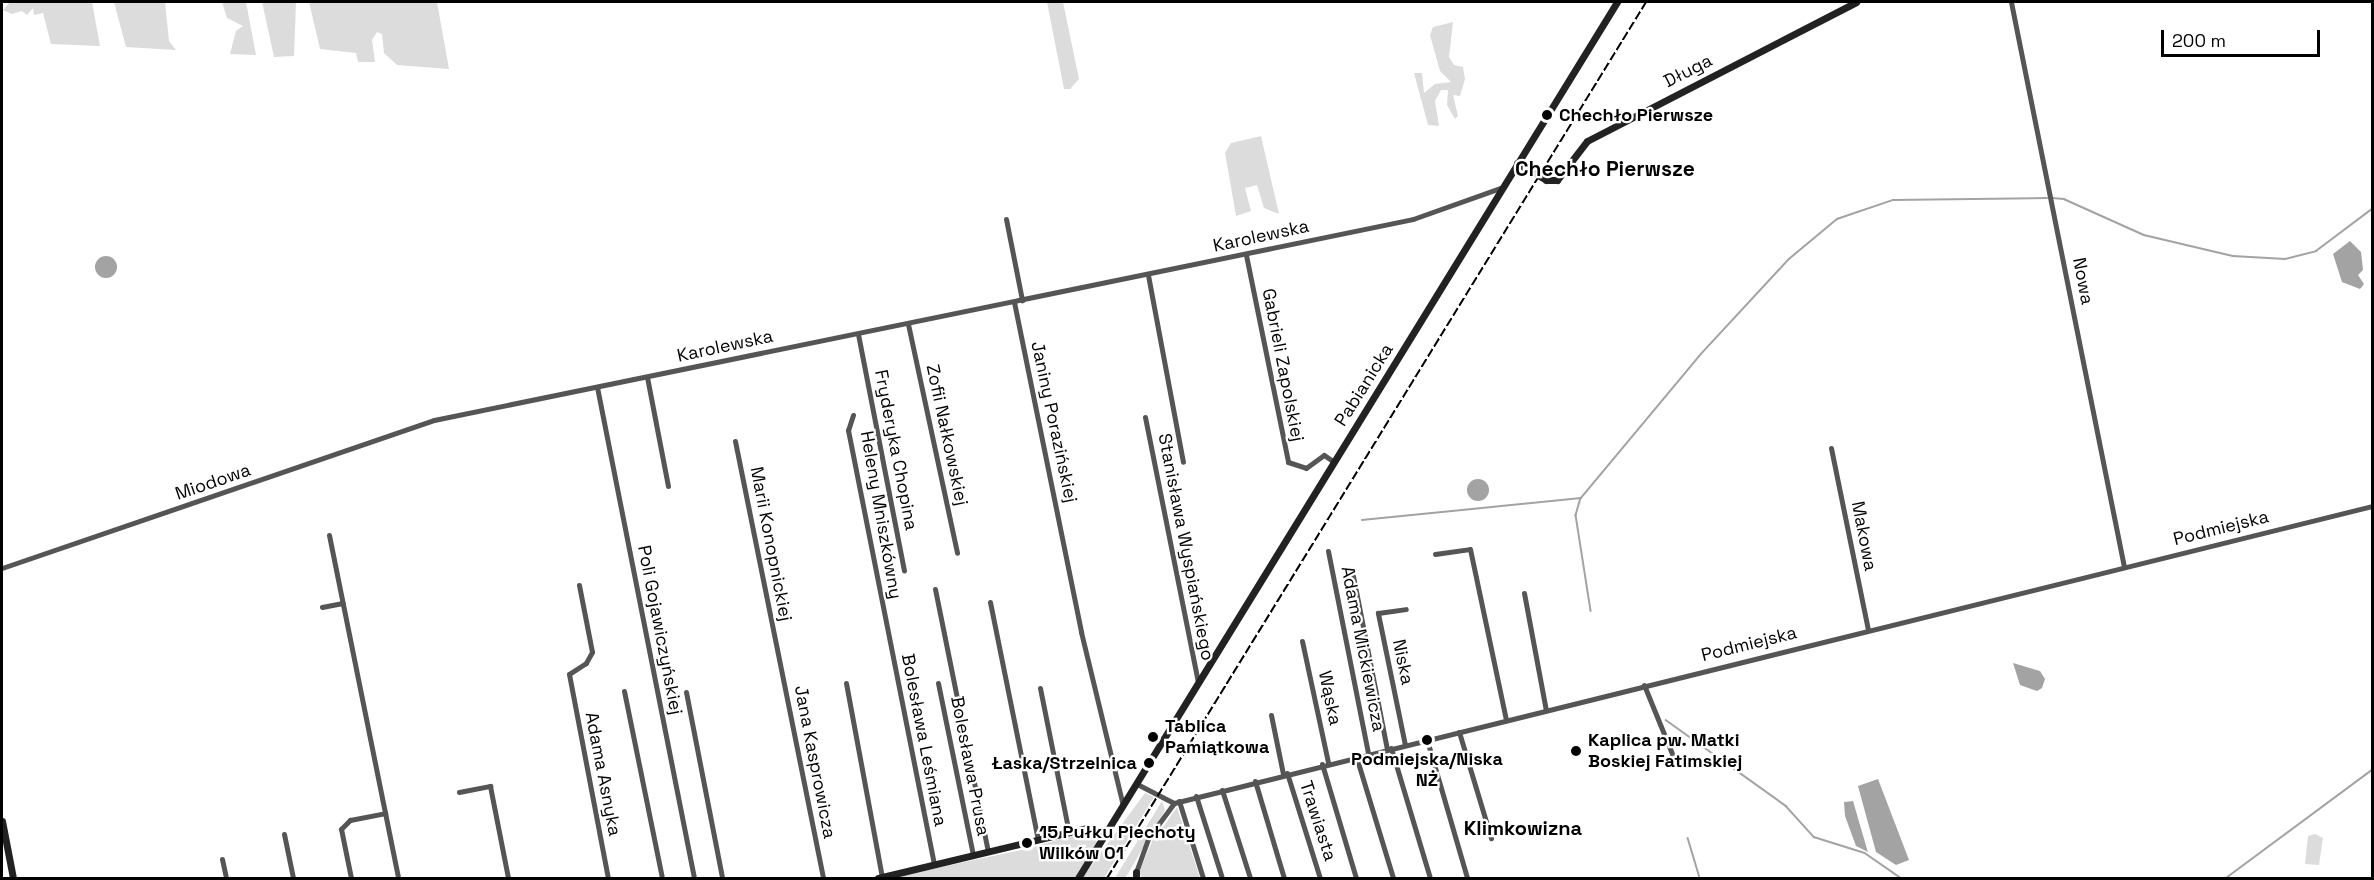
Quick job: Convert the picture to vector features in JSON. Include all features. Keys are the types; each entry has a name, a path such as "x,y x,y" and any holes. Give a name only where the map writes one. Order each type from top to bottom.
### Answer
{"main road":[{"name":"Pabianicka","path":"1078,879 1617,2"},
{"name":"Długa","path":"1517,163 1546,180 1557,180 1587,141 1856,2"},
{"path":"2,821 13,879"},
{"path":"880,878 1090,828 1105,836"}],"street":[{"name":"Nowa","path":"2012,2 2124,567"},
{"name":"Karolewska","path":"434,420 1148,275 1430,215 1503,187"},
{"path":"1006,219 1022,300"},
{"name":"Gabrieli Zapolskiej","path":"1245,255 1288,462 1306,468 1318,455 1324,455 1334,462"},
{"path":"1148,275 1184,462"},
{"name":"Janiny Porazińskiej","path":"1014,302 1065,547 1123,806"},
{"name":"Zofii Nałkowskiej","path":"908,324 957,553"},
{"name":"Fryderyka Chopina","path":"858,334 904,571"},
{"path":"647,377 669,486"},
{"name":"Poli Gojawiczyńskiej","path":"597,387 694,879"},
{"name":"Heleny Mniszkówny","path":"853,415 848,430 885,621"},
{"name":"Stanisława Wyspiańskiego","path":"1145,417 1198,683"},
{"name":"Miodowa","path":"2,568 434,420"},
{"name":"Marii Konopnickiej","path":"735,441 778,652"},
{"name":"Makowa","path":"1831,448 1868,630"},
{"name":"Podmiejska","path":"1177,802 1325,763 1427,740 2373,506"},
{"path":"329,535 399,879"},
{"path":"1435,555 1470,549 1506,720"},
{"name":"Adama Mickiewicza","path":"1328,551 1368,753"},
{"path":"1353,576 1389,748 1430,879"},
{"name":"Adama Asnyka","path":"579,585 591,652 586,663 569,674 608,879"},
{"path":"935,589 988,852"},
{"path":"1524,593 1546,710"},
{"path":"990,602 1038,840"},
{"path":"322,607 343,603"},
{"name":"Niska","path":"1405,745 1378,613 1406,609"},
{"name":"Bolesława Leśmiana","path":"885,621 934,865"},
{"name":"Wąska","path":"1302,641 1325,763 1356,879"},
{"name":"Jana Kasprowicza","path":"778,652 823,879"},
{"name":"Bolesława Prusa","path":"938,682 973,855"},
{"path":"846,683 880,878"},
{"path":"1644,685 1673,756"},
{"path":"1040,688 1069,833"},
{"path":"624,691 662,879"},
{"path":"686,692 722,879"},
{"name":"Trawiasta","path":"1271,715 1285,773 1320,879"},
{"path":"1459,732 1491,838"},
{"path":"1427,740 1467,879"},
{"path":"1356,756 1393,879"},
{"path":"1255,781 1284,879"},
{"path":"1137,784 1177,802 1203,879"},
{"path":"459,792 490,786 508,879"},
{"path":"1222,790 1250,879"},
{"path":"1196,796 1222,879"},
{"path":"1136,875 1149,837 1177,802"},
{"path":"351,879 340,829 350,820 385,813"},
{"path":"284,834 292,879"},
{"path":"222,859 226,879"}],"shaded area":[{"path":"10,2 92,2 100,46 51,44 43,13 34,15 33,8 27,15 22,11 12,14 3,10"},
{"path":"114,2 165,2 169,41 176,50 126,47"},
{"path":"222,2 246,2 256,55 230,54 236,31 243,26 227,18"},
{"path":"262,2 296,2 294,56 274,57"},
{"path":"309,2 437,2 449,69 397,65 384,53 382,34 377,32 372,40 375,62 358,62 356,53 320,49"},
{"path":"1047,2 1063,2 1079,79 1070,89 1064,89"},
{"path":"1453,22 1449,57 1454,65 1463,67 1465,79 1460,96 1453,95 1458,116 1455,119 1447,105 1448,90 1441,90 1435,101 1439,126 1428,125 1414,73 1422,73 1424,93 1435,84 1451,82 1440,71 1430,35 1433,27"},
{"path":"1261,136 1279,214 1264,208 1257,185 1245,188 1251,211 1236,216 1225,153 1231,143"},
{"path":"2350,241 2361,252 2363,270 2358,275 2364,284 2360,289 2342,282 2333,254"},
{"path":"106,256 114,259 117,267 114,275 106,278 98,275 95,267 98,259"},
{"path":"1478,479 1486,482 1489,490 1486,498 1478,501 1470,498 1467,490 1470,482"},
{"path":"2013,663 2040,671 2045,679 2042,688 2037,691 2020,685"},
{"path":"1878,779 1909,860 1896,865 1876,852 1858,786"},
{"path":"1145,793 1154,797 1104,878 1082,878"},
{"path":"1162,801 1165,810 1129,872 1125,878 1115,878"},
{"path":"1853,801 1868,852 1856,846 1845,816 1844,802"},
{"path":"1177,807 1200,878 1142,878 1139,872 1153,839 1158,842 1156,837"},
{"path":"1089,830 1097,842 1075,878 889,878 1031,848"},
{"path":"2315,834 2323,838 2319,865 2305,864 2308,836"}],"waterway":[{"path":"1362,520 1581,498 1701,354 1789,259 1837,219 1893,200 2047,198"},
{"path":"2052,198 2064,199 2144,235 2233,256 2285,259 2316,251 2372,209"},
{"path":"1581,498 1576,515 1591,611"},
{"path":"1666,720 1786,806 1814,837 1865,853 1901,878"},
{"path":"2226,878 2372,770"},
{"path":"1688,838 1700,878"}],"railway":[{"path":"1107,878 1646,2"}],"place":[{"name":"Chechło Pierwsze","path":"1547,115"},
{"name":"Tablica Pamiątkowa","path":"1153,737"},
{"name":"Podmiejska/Niska NŻ","path":"1427,740"},
{"name":"Kaplica pw. Matki Boskiej Fatimskiej","path":"1576,751"},
{"name":"Łaska/Strzelnica","path":"1149,763"},
{"name":"15 Pułku Piechoty Wilków 01","path":"1027,843"}],"district":[{"name":"Chechło Pierwsze","path":"1605,169"},
{"name":"Klimkowizna","path":"1523,828"}]}
